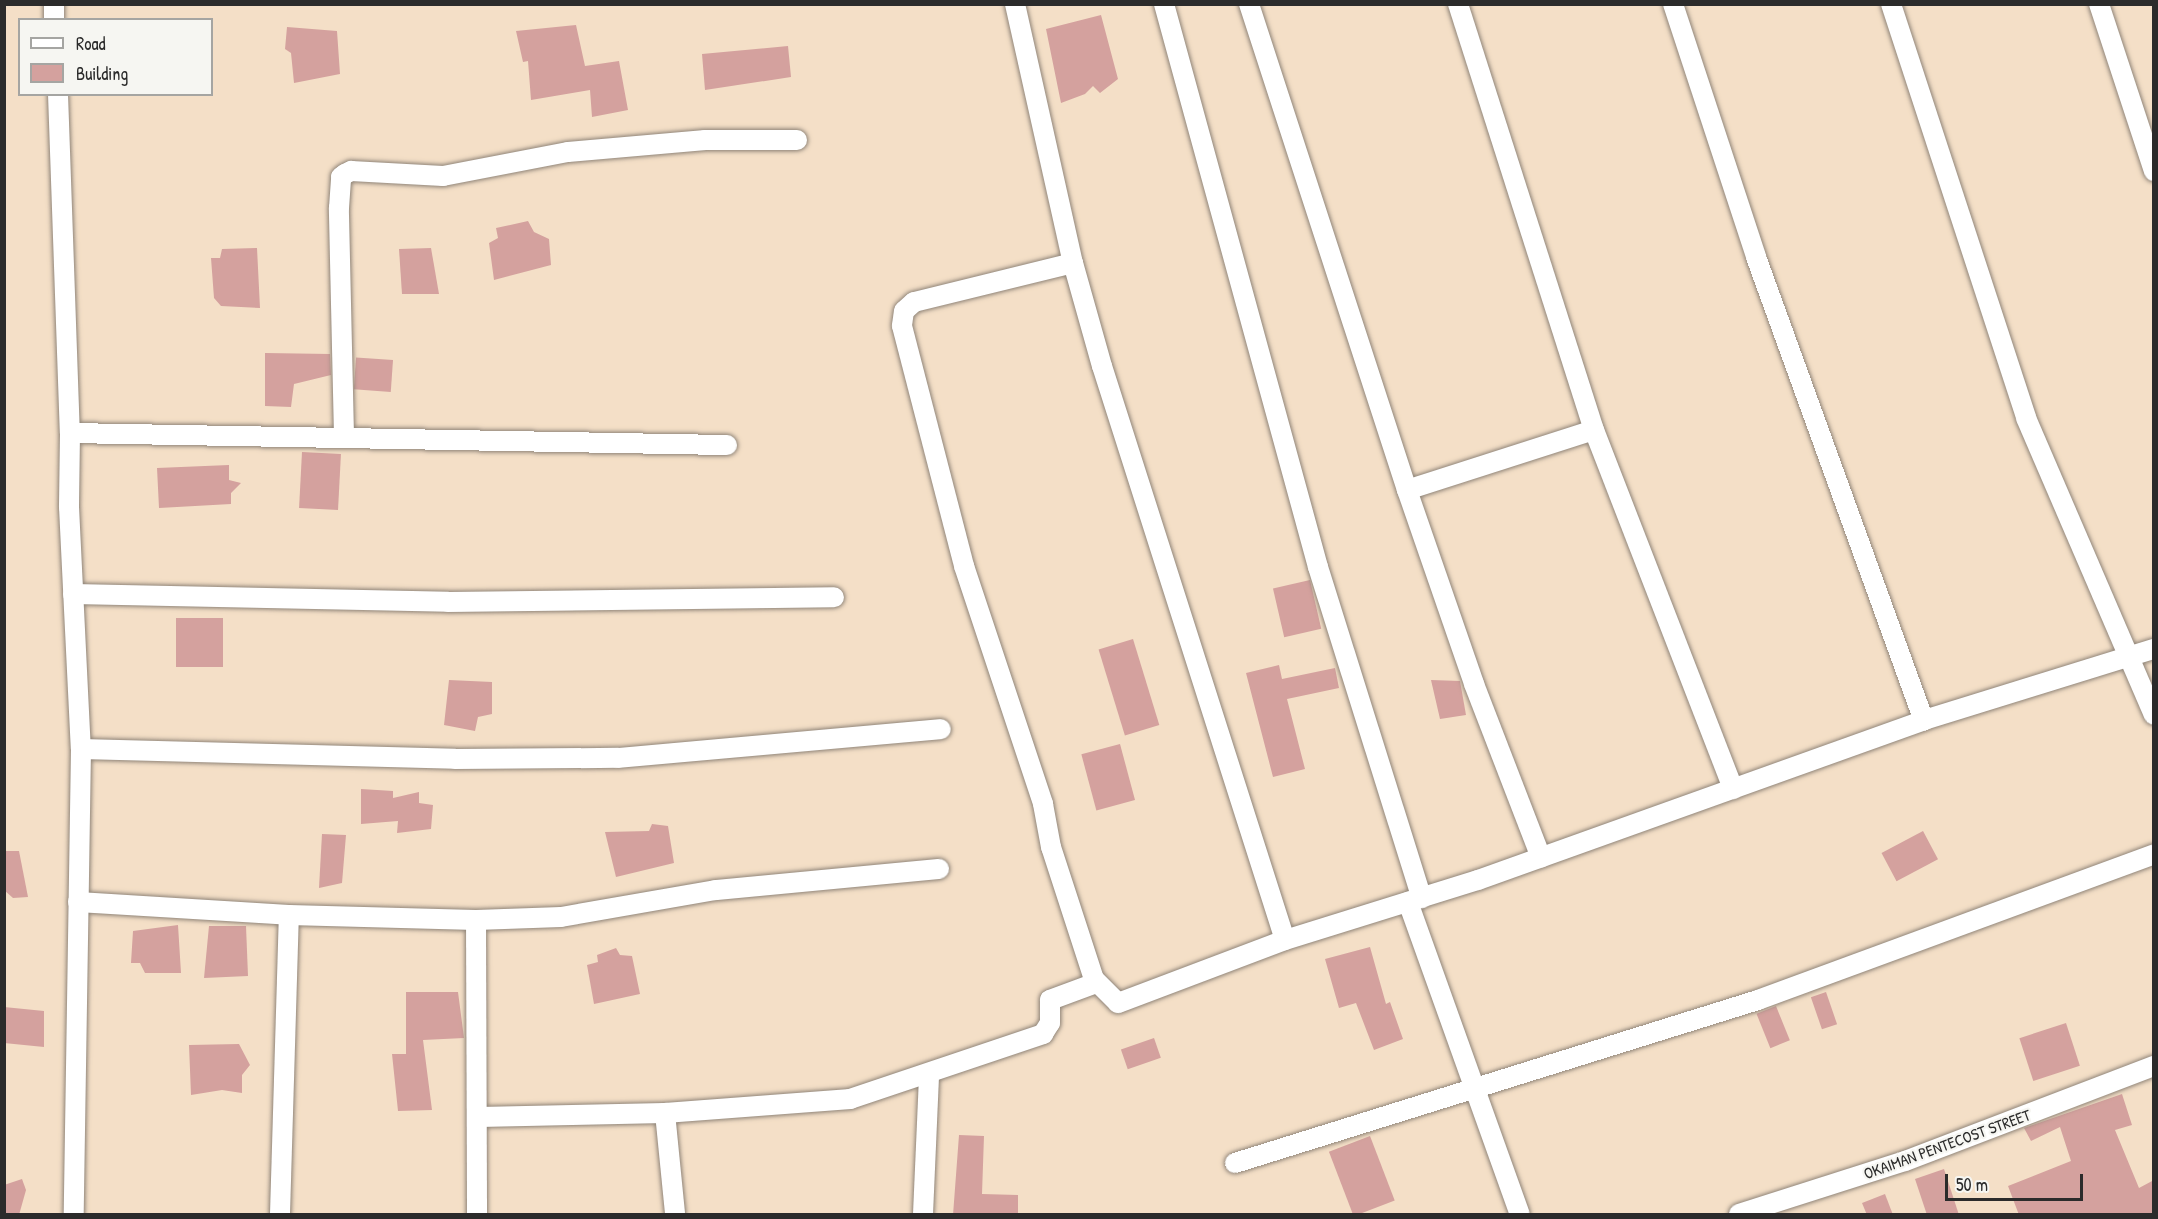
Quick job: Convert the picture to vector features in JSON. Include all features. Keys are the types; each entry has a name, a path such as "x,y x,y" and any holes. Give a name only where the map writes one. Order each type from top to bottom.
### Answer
{"street":[{"path":"1015,4 1073,263 1118,420 1285,940"},
{"path":"1164,4 1318,567 1415,900 1475,1092 1520,1215"},
{"path":"1249,4 1407,490 1474,684 1541,858"},
{"path":"1458,4 1594,430 1733,789"},
{"path":"1673,4 1756,257 1924,720"},
{"path":"1891,4 2026,418 2131,657 2154,715"},
{"path":"2099,4 2154,171"},
{"path":"58,96 70,433 69,507 81,749 74,1215"},
{"path":"345,436 340,177 351,171 443,176 568,152 715,139 797,140"},
{"path":"1073,263 915,302 904,310 902,326 964,566 1091,984 1118,1003 1285,940 1541,858 1924,720 2154,649"},
{"path":"1407,490 1594,430"},
{"path":"70,433 345,436 727,445"},
{"path":"73,594 448,602 834,597"},
{"path":"81,749 455,759 607,758 941,729"},
{"path":"1235,1163 1475,1092 1820,979 2036,894 2154,854"},
{"path":"78,902 289,915 476,920 561,917 716,890 939,869"},
{"path":"280,1215 289,915"},
{"path":"476,920 479,1118 477,1215"},
{"path":"479,1118 665,1113 850,1099 929,1075 1042,1034 1050,1023 1050,1000 1091,984"},
{"name":"OKAIMAN PENTECOST STREET","path":"1739,1215 1905,1161 2154,1066"},
{"path":"923,1215 929,1075"},
{"path":"665,1113 675,1215"}],"building":[{"path":"1101,15 1118,79 1100,93 1093,86 1085,94 1061,103 1046,29"},
{"path":"576,25 585,66 619,61 628,110 592,117 590,90 531,100 528,61 523,62 516,31"},
{"path":"287,27 337,31 340,74 294,83 291,53 285,49"},
{"path":"788,46 791,77 705,90 702,54"},
{"path":"528,221 534,232 549,239 551,265 494,280 489,243 498,238 496,228"},
{"path":"257,248 260,308 221,306 214,298 211,258 220,258 222,249"},
{"path":"431,248 439,294 402,294 399,249"},
{"path":"265,353 330,354 331,375 294,384 291,407 265,406"},
{"path":"356,357 393,360 391,392 354,389"},
{"path":"302,452 341,454 338,510 299,508"},
{"path":"229,465 229,480 241,483 231,493 231,504 159,508 157,468"},
{"path":"1310,580 1321,629 1284,637 1273,589"},
{"path":"176,618 223,618 223,667 176,667"},
{"path":"1133,639 1159,725 1125,736 1099,650"},
{"path":"1279,665 1282,679 1335,668 1339,688 1287,699 1305,769 1273,777 1246,673"},
{"path":"449,680 492,682 492,714 478,717 475,731 444,725"},
{"path":"1431,680 1460,681 1466,715 1440,719"},
{"path":"1120,744 1135,800 1096,810 1081,754"},
{"path":"361,789 393,791 393,798 419,792 419,803 433,805 431,829 397,833 398,821 361,824"},
{"path":"652,824 668,826 674,863 616,877 605,832 649,831"},
{"path":"1923,831 1938,859 1897,881 1882,853"},
{"path":"322,834 346,835 342,883 319,888"},
{"path":"4,851 19,851 28,897 13,898 4,890"},
{"path":"178,925 181,973 145,973 140,963 131,963 133,931"},
{"path":"209,926 246,926 248,976 204,978"},
{"path":"1370,947 1386,1004 1390,1002 1403,1039 1374,1050 1356,1003 1339,1008 1325,959"},
{"path":"616,948 620,955 632,956 640,994 594,1004 587,965 598,962 597,955"},
{"path":"406,992 458,992 464,1038 423,1040 432,1110 398,1111 392,1054 406,1054"},
{"path":"1826,992 1837,1024 1822,1029 1811,997"},
{"path":"1776,1006 1790,1040 1770,1048 1757,1014"},
{"path":"4,1007 44,1011 44,1047 4,1043"},
{"path":"2066,1023 2080,1066 2033,1081 2019,1038"},
{"path":"1154,1038 1161,1058 1128,1069 1121,1049"},
{"path":"239,1044 250,1065 242,1075 242,1093 222,1090 191,1095 189,1045"},
{"path":"2122,1094 2132,1125 2115,1130 2139,1188 2154,1180 2154,1215 2019,1215 2008,1186 2071,1161 2060,1127 2031,1141 2024,1128"},
{"path":"959,1135 984,1136 982,1194 1018,1195 1018,1215 953,1215"},
{"path":"1370,1136 1395,1200 1359,1214 1353,1214 1329,1152"},
{"path":"1944,1169 1959,1215 1927,1215 1915,1179"},
{"path":"22,1179 26,1190 19,1215 4,1215 4,1185"},
{"path":"1885,1194 1893,1215 1867,1215 1862,1203"}]}
